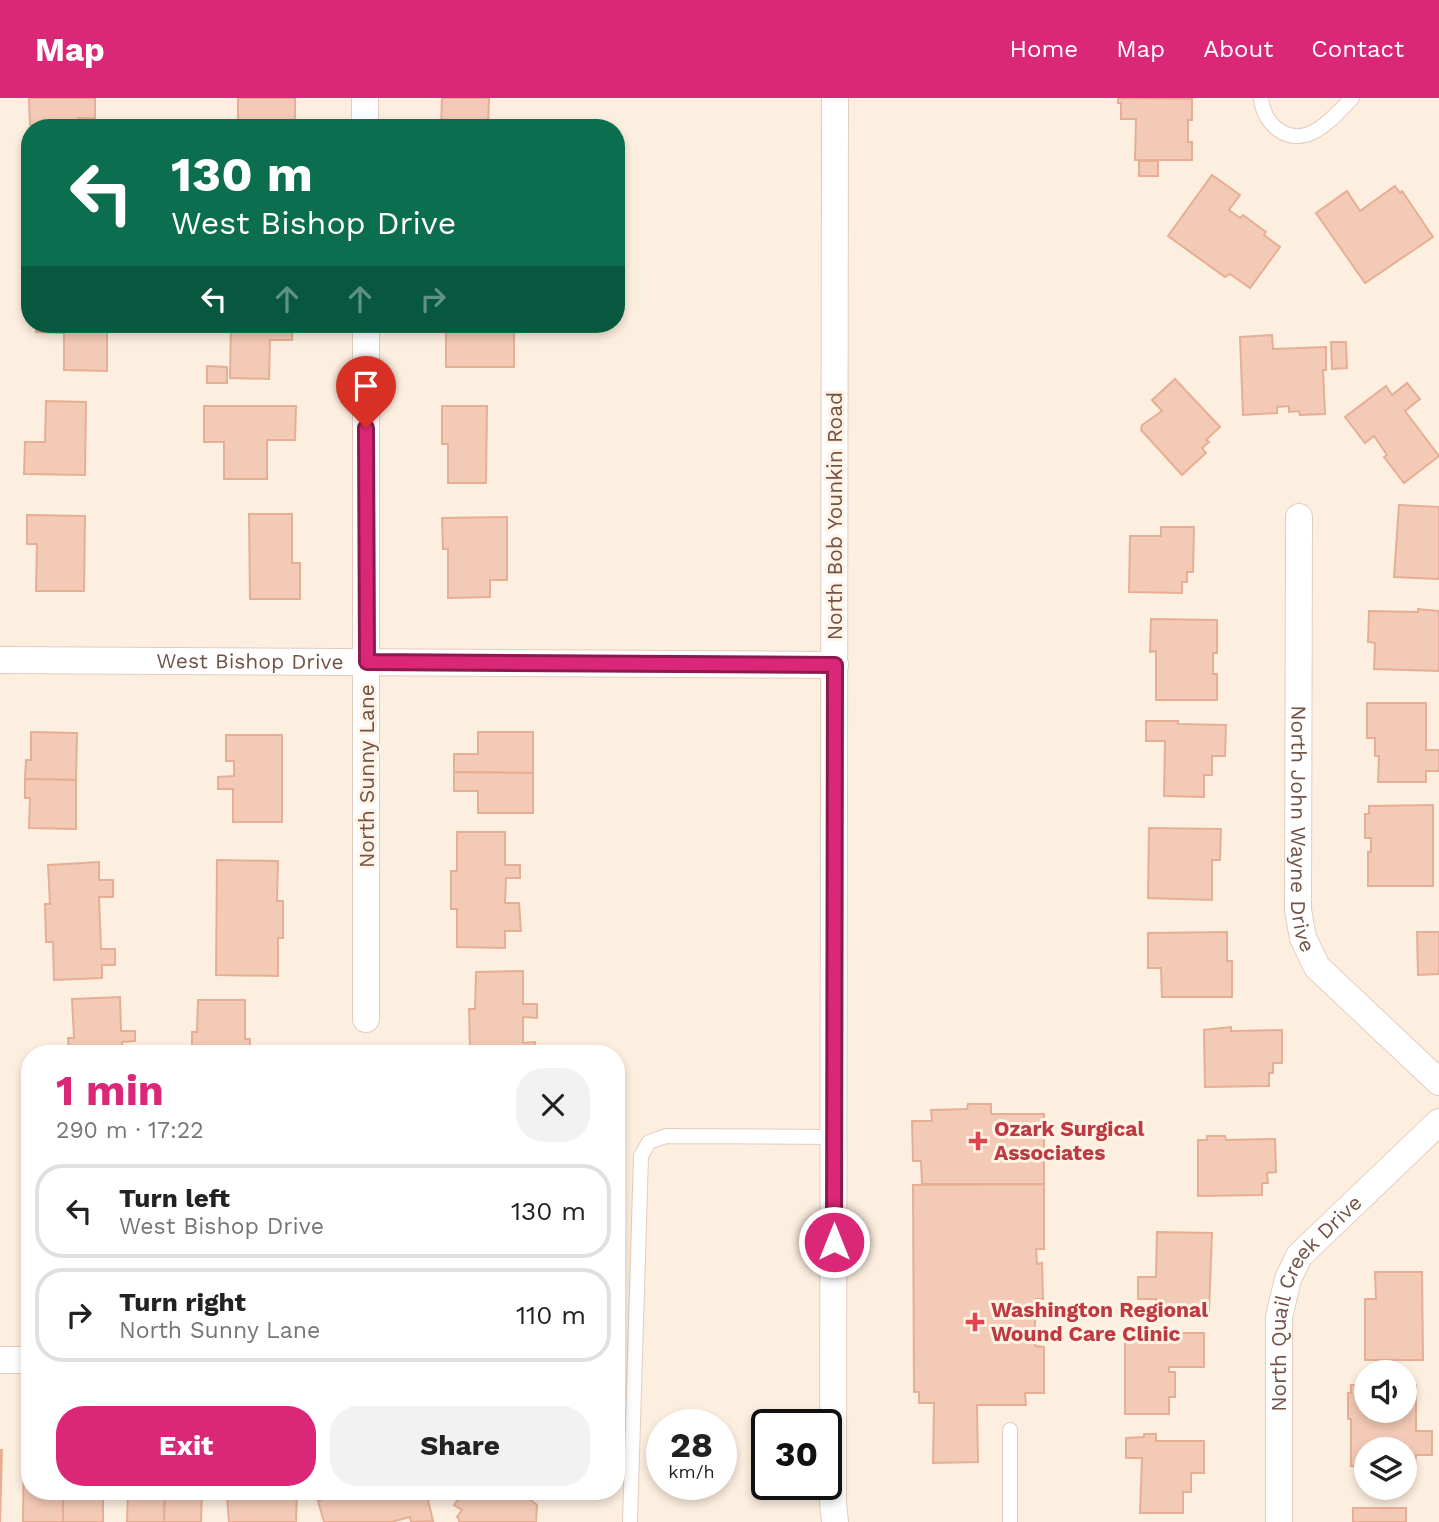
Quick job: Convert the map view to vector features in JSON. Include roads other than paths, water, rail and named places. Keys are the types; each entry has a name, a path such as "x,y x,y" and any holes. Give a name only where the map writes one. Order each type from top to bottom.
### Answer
{"street":[{"path":"365,98 365,119"},
{"name":"North Bob Younkin Road","path":"835,98 835,1522"},
{"name":"North Sunny Lane","path":"366,333 366,1019"},
{"name":"North John Wayne Drive","path":"1298,517 1298,910 1303,938 1317,967 1439,1083"},
{"name":"West Bishop Drive","path":"0,660 835,665"},
{"name":"North Quail Creek Drive","path":"1279,1522 1279,1317 1288,1279 1299,1255 1439,1122"},
{"path":"0,1360 21,1360"}],"lane":[{"path":"1261,98 1267,120 1280,132 1294,135 1311,134 1323,127 1352,98"},
{"path":"630,1522 641,1156 649,1142 666,1136 834,1137"},
{"path":"1010,1430 1010,1522"}],"place":[{"name":"Ozark Surgical Associates","path":"978,1141"},
{"name":"Washington Regional Wound Care Clinic","path":"975,1322"}]}
